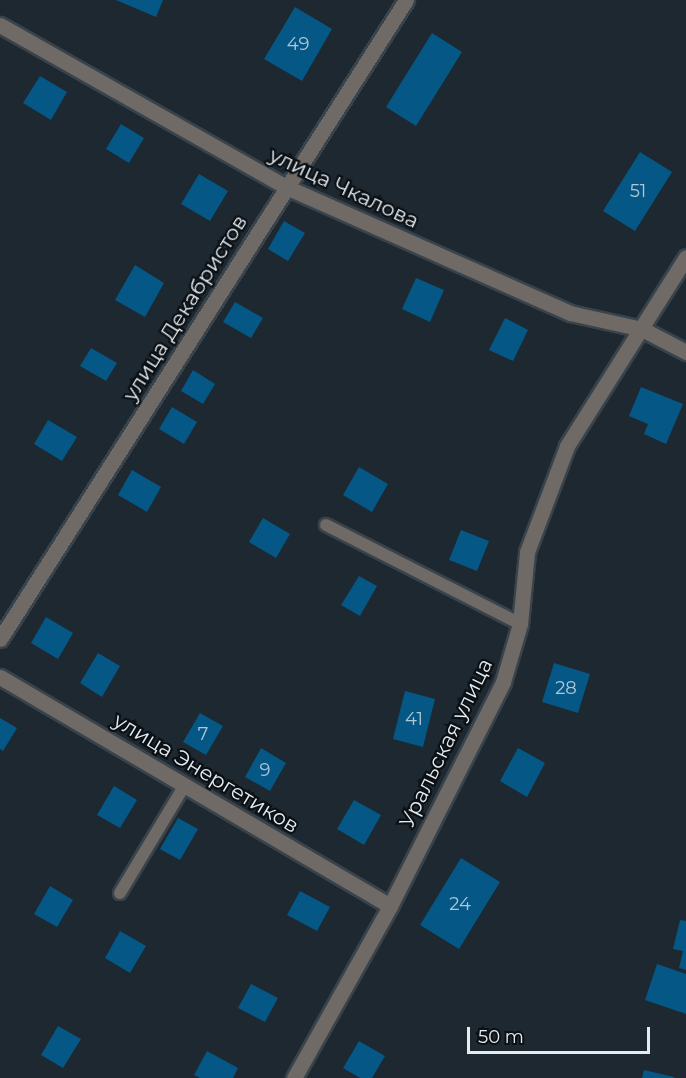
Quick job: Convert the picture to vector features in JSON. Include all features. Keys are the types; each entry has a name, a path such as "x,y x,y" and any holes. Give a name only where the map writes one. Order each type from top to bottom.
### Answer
{"street":[{"name":"улица Декабристов","path":"0,639 406,0"},
{"name":"улица Чкалова","path":"0,25 286,187 570,313 642,329 686,352"},
{"name":"Уральская улица","path":"294,1078 390,906 502,682 520,624 527,552 567,446 686,258"},
{"name":"улица Энергетиков","path":"0,677 390,906"}],"lane":[{"path":"326,525 520,624"},
{"path":"120,893 185,786"}],"building":[{"path":"116,0 163,0 156,17"},
{"path":"295,7 332,29 302,81 264,59"},
{"path":"432,33 462,52 416,126 386,107"},
{"path":"40,76 67,92 51,120 23,103"},
{"path":"121,124 144,138 129,163 106,149"},
{"path":"640,152 672,172 635,231 603,211"},
{"path":"199,174 228,191 210,221 181,204"},
{"path":"284,221 305,233 288,261 268,249"},
{"path":"135,265 164,283 145,317 115,300"},
{"path":"416,278 444,290 430,322 402,309"},
{"path":"235,302 263,318 251,338 223,322"},
{"path":"505,318 528,330 513,361 489,350"},
{"path":"91,348 117,363 106,381 80,366"},
{"path":"193,370 215,384 203,404 181,391"},
{"path":"641,387 683,404 666,444 644,434 648,424 629,416"},
{"path":"172,407 197,422 184,444 159,429"},
{"path":"48,420 77,437 62,461 34,444"},
{"path":"359,467 388,484 372,512 343,495"},
{"path":"132,470 161,487 147,512 118,495"},
{"path":"263,518 290,534 276,558 249,542"},
{"path":"461,530 489,541 477,571 449,560"},
{"path":"359,576 377,586 360,616 341,605"},
{"path":"46,617 73,633 58,659 31,643"},
{"path":"98,653 120,666 102,697 80,683"},
{"path":"554,663 590,674 578,713 542,702"},
{"path":"405,691 435,699 423,747 393,739"},
{"path":"200,713 223,726 206,755 183,742"},
{"path":"0,718 17,728 3,751 0,749"},
{"path":"261,748 286,763 270,791 245,777"},
{"path":"518,748 545,763 527,797 500,781"},
{"path":"114,786 137,800 120,828 97,815"},
{"path":"354,800 381,815 364,845 337,829"},
{"path":"178,818 198,829 180,860 160,849"},
{"path":"461,858 500,882 459,949 420,925"},
{"path":"50,886 73,900 57,927 34,914"},
{"path":"300,891 330,907 317,931 287,915"},
{"path":"680,920 686,921 686,970 679,968 683,951 673,949"},
{"path":"120,931 146,946 130,973 105,958"},
{"path":"657,964 686,974 686,1014 645,1000"},
{"path":"251,984 278,998 265,1022 238,1008"},
{"path":"58,1026 81,1039 63,1068 41,1055"},
{"path":"359,1041 385,1056 372,1078 360,1078 343,1068"},
{"path":"207,1051 238,1068 233,1078 200,1078 194,1075"},
{"path":"644,1070 674,1077 674,1078 642,1078"}]}
